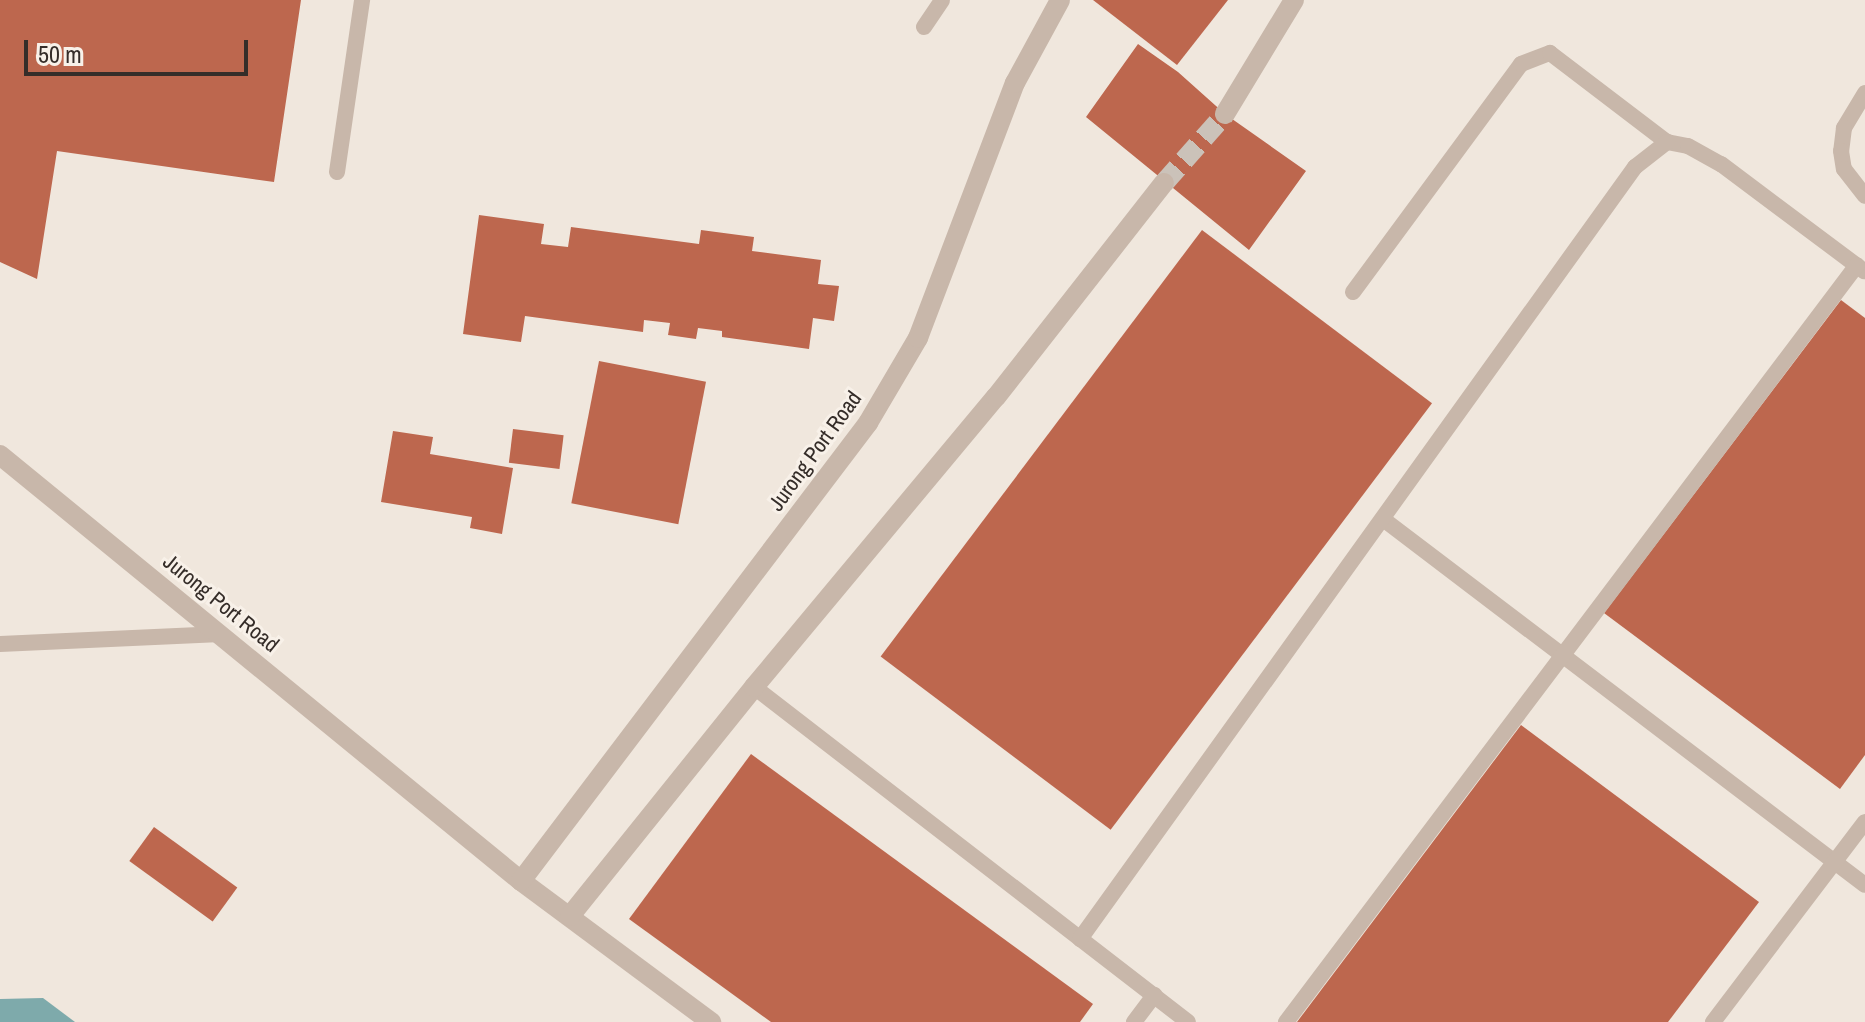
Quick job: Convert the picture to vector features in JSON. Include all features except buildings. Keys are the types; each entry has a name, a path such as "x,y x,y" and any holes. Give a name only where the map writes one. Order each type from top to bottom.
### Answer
{"street":[{"name":"Jurong Port Road","path":"521,881 868,423 918,338 1015,83 1060,0"},
{"path":"1225,114 1294,0"},
{"path":"570,916 754,687 996,397 1164,183"},
{"name":"Jurong Port Road","path":"0,455 521,881 711,1022"}],"lane":[{"path":"337,172 362,0"},
{"path":"924,27 942,0"},
{"path":"1286,1022 1562,655 1861,268 1721,164 1688,146 1667,142 1550,53 1521,64 1353,292"},
{"path":"1865,93 1844,128 1841,151 1844,169 1865,196"},
{"path":"1080,939 1635,167 1667,142"},
{"path":"1383,519 1865,885"},
{"path":"0,644 221,634"},
{"path":"754,687 1188,1022"},
{"path":"1713,1022 1865,822"},
{"path":"1134,1022 1154,995"}],"water":[{"path":"43,998 75,1022 0,1022 0,999"}],"tunnel":[{"path":"1164,183 1225,114"}]}
